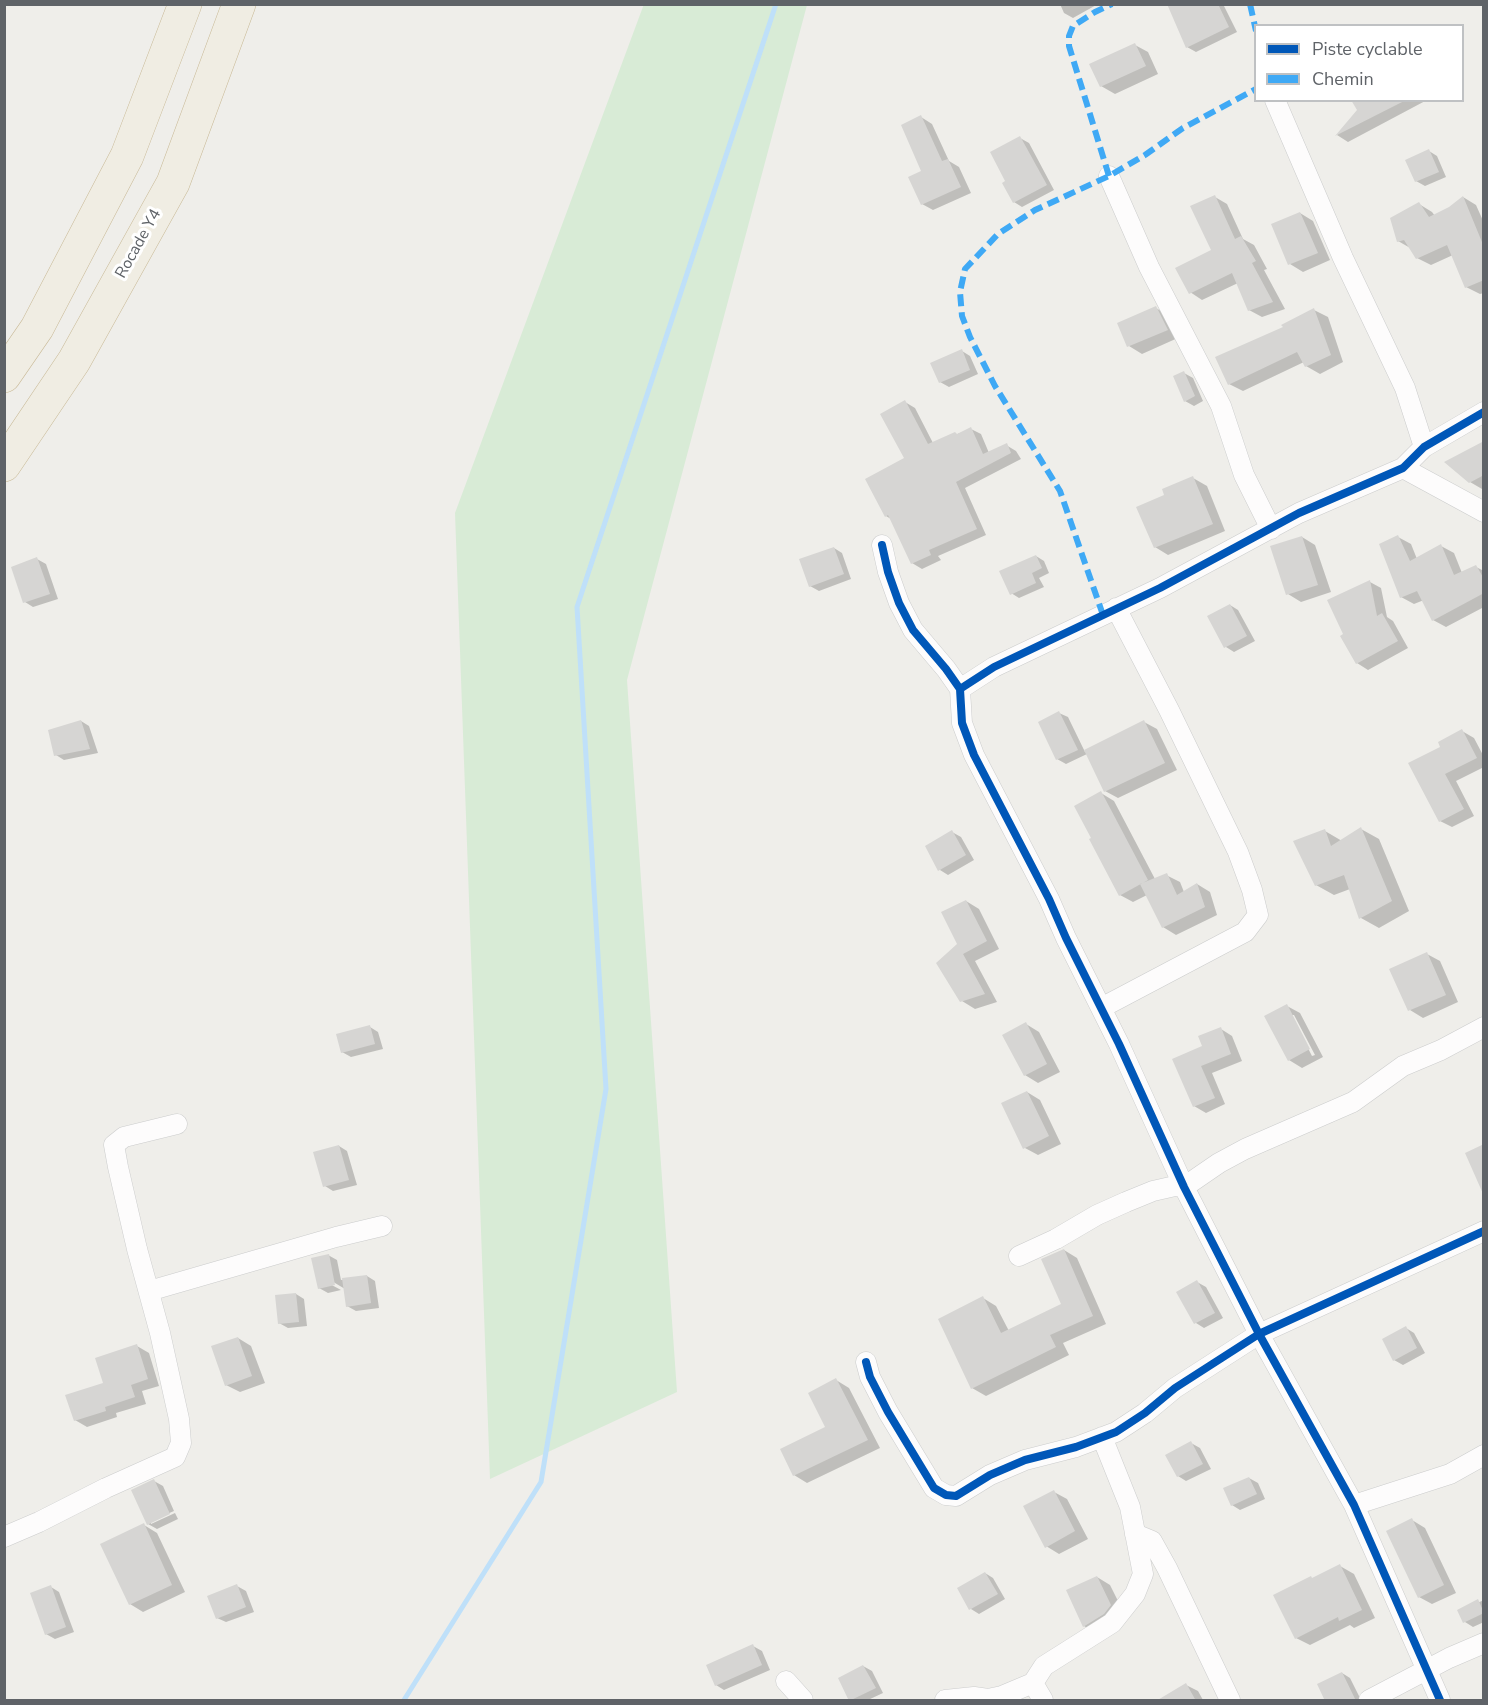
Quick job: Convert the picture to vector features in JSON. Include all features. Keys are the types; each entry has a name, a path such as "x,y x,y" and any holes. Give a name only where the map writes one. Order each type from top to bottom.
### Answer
{"highway":[{"path":"4,376 37,328 128,156 185,4"},
{"name":"Rocade Y4","path":"4,465 74,361 173,183 239,4"}],"street":[{"path":"1276,102 1343,258 1405,388 1424,447"},
{"path":"1109,176 1149,267 1221,406 1244,475 1271,529"},
{"path":"960,689 994,667 1160,588 1308,509 1403,468 1424,447 1484,412"},
{"path":"1403,468 1484,512"},
{"path":"882,545 888,572 899,603 913,630 960,689 962,723 974,755 1049,899 1184,1187 1259,1334 1354,1505 1440,1701"},
{"path":"1101,1008 1245,932 1258,915 1252,890 1238,852 1116,608"},
{"path":"1018,1256 1056,1239 1097,1215 1144,1194 1175,1186 1184,1187 1219,1163 1245,1149 1353,1102 1403,1066 1441,1050 1484,1027"},
{"path":"4,1537 175,1457 181,1443 179,1419 160,1333 120,1179 114,1145 124,1137 177,1124"},
{"path":"149,1291 382,1226"},
{"path":"866,1362 870,1377 888,1412 934,1488 946,1495 956,1496 990,1475 1024,1460 1076,1447 1116,1432 1145,1413 1175,1388 1259,1334 1484,1231"},
{"path":"945,1701 995,1698 1033,1683 1044,1666 1112,1623 1135,1594 1143,1574 1130,1507 1101,1437"},
{"path":"1354,1505 1450,1474 1484,1455"},
{"path":"1135,1534 1152,1541 1230,1701"},
{"path":"1369,1701 1449,1658 1484,1644"},
{"path":"786,1681 803,1701"},
{"path":"1033,1683 1043,1701"}],"green space":[{"path":"644,4 807,5 627,680 677,1392 490,1479 455,513"}],"building":[{"path":"1167,4 1218,4 1229,27 1186,48"},
{"path":"1135,43 1146,66 1100,87 1089,64"},
{"path":"1352,102 1402,102 1335,136 1357,110"},
{"path":"921,115 942,161 948,159 961,187 921,205 908,177 921,171 901,125"},
{"path":"1020,136 1047,185 1013,203 1002,183 1005,181 990,152"},
{"path":"1429,149 1439,172 1415,182 1405,160"},
{"path":"1215,195 1235,239 1241,236 1256,261 1252,263 1273,302 1248,311 1232,273 1189,294 1175,268 1211,250 1190,206"},
{"path":"1463,196 1484,247 1484,280 1465,288 1447,245 1416,259 1404,240 1397,242 1390,218 1419,202 1429,217 1449,207"},
{"path":"1300,212 1318,253 1288,265 1271,224"},
{"path":"1156,306 1168,330 1127,347 1117,323"},
{"path":"1314,308 1331,355 1305,367 1297,352 1228,385 1215,357 1283,327 1281,325"},
{"path":"962,349 970,370 939,383 930,363"},
{"path":"1184,371 1195,396 1184,402 1173,376"},
{"path":"905,400 928,444 971,427 983,454 1007,443 1011,453 956,482 977,529 929,550 931,555 911,564 888,515 885,517 865,479 904,458 880,414"},
{"path":"1484,441 1484,475 1469,483 1444,462"},
{"path":"1193,476 1213,524 1154,548 1136,507 1164,495 1162,489"},
{"path":"1398,535 1410,561 1441,544 1454,575 1476,565 1484,579 1484,593 1432,621 1417,591 1400,598 1379,544"},
{"path":"1302,536 1318,585 1286,595 1270,546"},
{"path":"834,547 844,574 809,587 799,559"},
{"path":"1036,555 1042,568 1032,573 1036,583 1010,595 999,571"},
{"path":"37,557 50,594 23,603 11,567"},
{"path":"1370,580 1377,616 1382,613 1398,641 1356,664 1340,636 1343,634 1327,600"},
{"path":"1230,604 1247,636 1224,648 1207,616"},
{"path":"1059,711 1078,750 1056,760 1038,722"},
{"path":"81,720 90,749 54,756 48,730"},
{"path":"1144,720 1165,763 1104,792 1084,750"},
{"path":"1462,729 1477,758 1445,774 1464,809 1439,822 1408,763 1440,747 1438,742"},
{"path":"1101,791 1148,880 1119,896 1074,806"},
{"path":"1361,827 1392,901 1359,919 1344,875 1315,886 1293,841 1325,829 1331,846"},
{"path":"952,830 966,855 938,871 925,846"},
{"path":"1167,873 1177,895 1197,883 1205,907 1162,928 1140,884"},
{"path":"966,900 987,941 963,954 985,994 960,1002 936,963 957,944 941,912"},
{"path":"1427,952 1446,995 1408,1011 1389,969"},
{"path":"1287,1004 1310,1049 1288,1061 1264,1016"},
{"path":"1026,1022 1047,1064 1024,1076 1002,1035"},
{"path":"370,1025 375,1044 341,1053 336,1034"},
{"path":"1221,1027 1231,1054 1201,1066 1215,1098 1193,1107 1172,1059 1202,1046 1198,1036"},
{"path":"1027,1091 1049,1136 1023,1149 1001,1103"},
{"path":"1484,1144 1484,1196 1465,1153"},
{"path":"339,1145 349,1180 323,1187 313,1152"},
{"path":"1064,1249 1093,1316 1050,1335 1056,1347 971,1389 938,1319 983,1296 1001,1333 1061,1304 1041,1259"},
{"path":"329,1254 335,1285 318,1289 311,1258"},
{"path":"367,1275 371,1303 346,1307 342,1278"},
{"path":"1197,1280 1215,1313 1194,1324 1176,1292"},
{"path":"296,1293 299,1322 278,1324 275,1295"},
{"path":"1406,1326 1417,1348 1393,1361 1382,1339"},
{"path":"238,1337 252,1376 225,1386 211,1346"},
{"path":"137,1344 148,1379 131,1385 135,1397 105,1407 106,1411 74,1421 65,1395 103,1383 95,1358"},
{"path":"836,1378 868,1440 793,1476 780,1449 825,1427 808,1393"},
{"path":"1191,1441 1203,1464 1177,1477 1165,1455"},
{"path":"1249,1477 1257,1494 1231,1506 1223,1488"},
{"path":"154,1479 170,1514 147,1525 131,1490"},
{"path":"1054,1490 1075,1531 1045,1548 1023,1506"},
{"path":"1412,1518 1444,1585 1418,1598 1386,1531"},
{"path":"144,1523 172,1585 129,1605 100,1544"},
{"path":"1340,1564 1362,1610 1339,1621 1338,1617 1295,1639 1273,1595"},
{"path":"985,1572 998,1594 969,1610 957,1588"},
{"path":"1097,1576 1111,1605 1104,1614 1083,1627 1066,1590"},
{"path":"237,1584 246,1607 216,1619 207,1596"},
{"path":"51,1585 66,1627 45,1635 30,1593"},
{"path":"1478,1599 1484,1613 1463,1623 1457,1610"},
{"path":"753,1644 762,1665 715,1686 706,1665"},
{"path":"863,1665 876,1688 849,1701 838,1678"},
{"path":"1342,1672 1356,1701 1325,1701 1317,1684"},
{"path":"1186,1683 1196,1701 1156,1701"}],"waterway":[{"path":"404,1700 541,1482 606,1089 577,607 776,4"}],"marked path":[{"path":"1109,176 1069,46 1069,36 1073,26 1112,4"},
{"path":"1250,4 1254,24"},
{"path":"1103,615 1060,491 995,386 970,337 962,316 960,292 965,269 998,234 1035,210 1109,176 1145,155 1183,128 1254,90"}],"cycle path":[{"path":"882,545 888,572 899,603 913,630 960,689 994,667 1160,588 1299,513 1403,468 1424,447 1484,412"},
{"path":"960,689 962,723 974,755 1049,899 1119,1044 1184,1187 1259,1334 1354,1505 1440,1700"},
{"path":"866,1362 870,1377 888,1412 934,1488 946,1495 956,1496 990,1475 1025,1460 1076,1447 1116,1432 1145,1413 1175,1388 1259,1334 1484,1231"}]}
